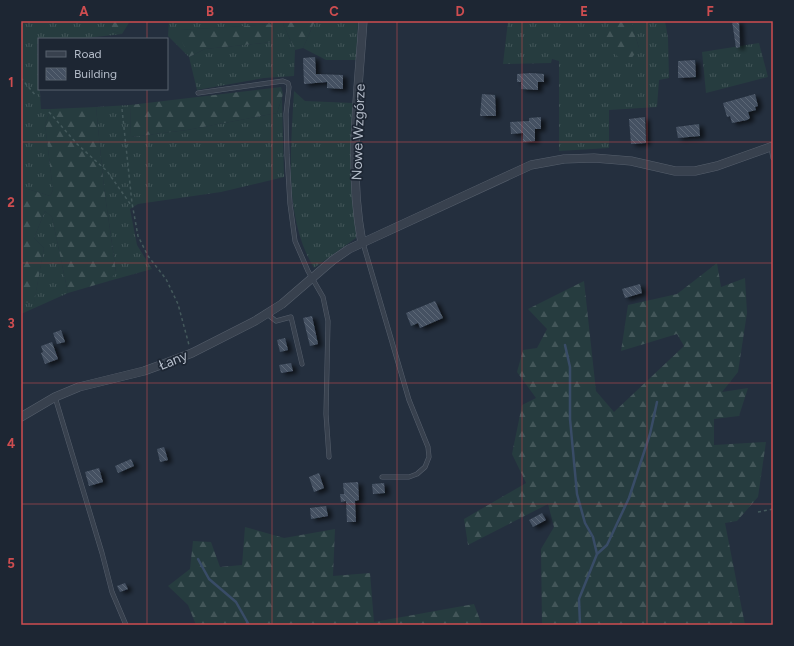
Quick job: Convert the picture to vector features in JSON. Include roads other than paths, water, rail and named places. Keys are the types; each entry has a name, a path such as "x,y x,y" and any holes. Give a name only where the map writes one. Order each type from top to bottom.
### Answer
{"street":[{"name":"Nowe Wzgórze","path":"362,242 356,200 355,139 363,21"},
{"name":"Łany","path":"21,417 55,397 79,387 144,372 192,353 267,314 282,304 333,260 362,242 531,165 564,160 607,158 631,161 675,171 696,171 717,166 772,146"}],"lane":[{"path":"198,93 283,81 288,83 289,87 286,114 290,204 295,241 312,278 323,296 328,321 326,414 329,456"},
{"path":"772,146 773,158"},
{"path":"362,242 409,400 428,447 429,457 425,467 417,474 409,477 382,478"},
{"path":"267,314 276,321 291,317 302,364"},
{"path":"55,397 102,553 112,592 126,625"}],"waterway":[{"path":"565,345 570,367 570,419 577,494 585,523 593,537 597,554 579,599 580,625"},
{"path":"597,554 607,545 629,498 650,434 657,402"},
{"path":"198,559 209,579 236,602 249,625"}]}
